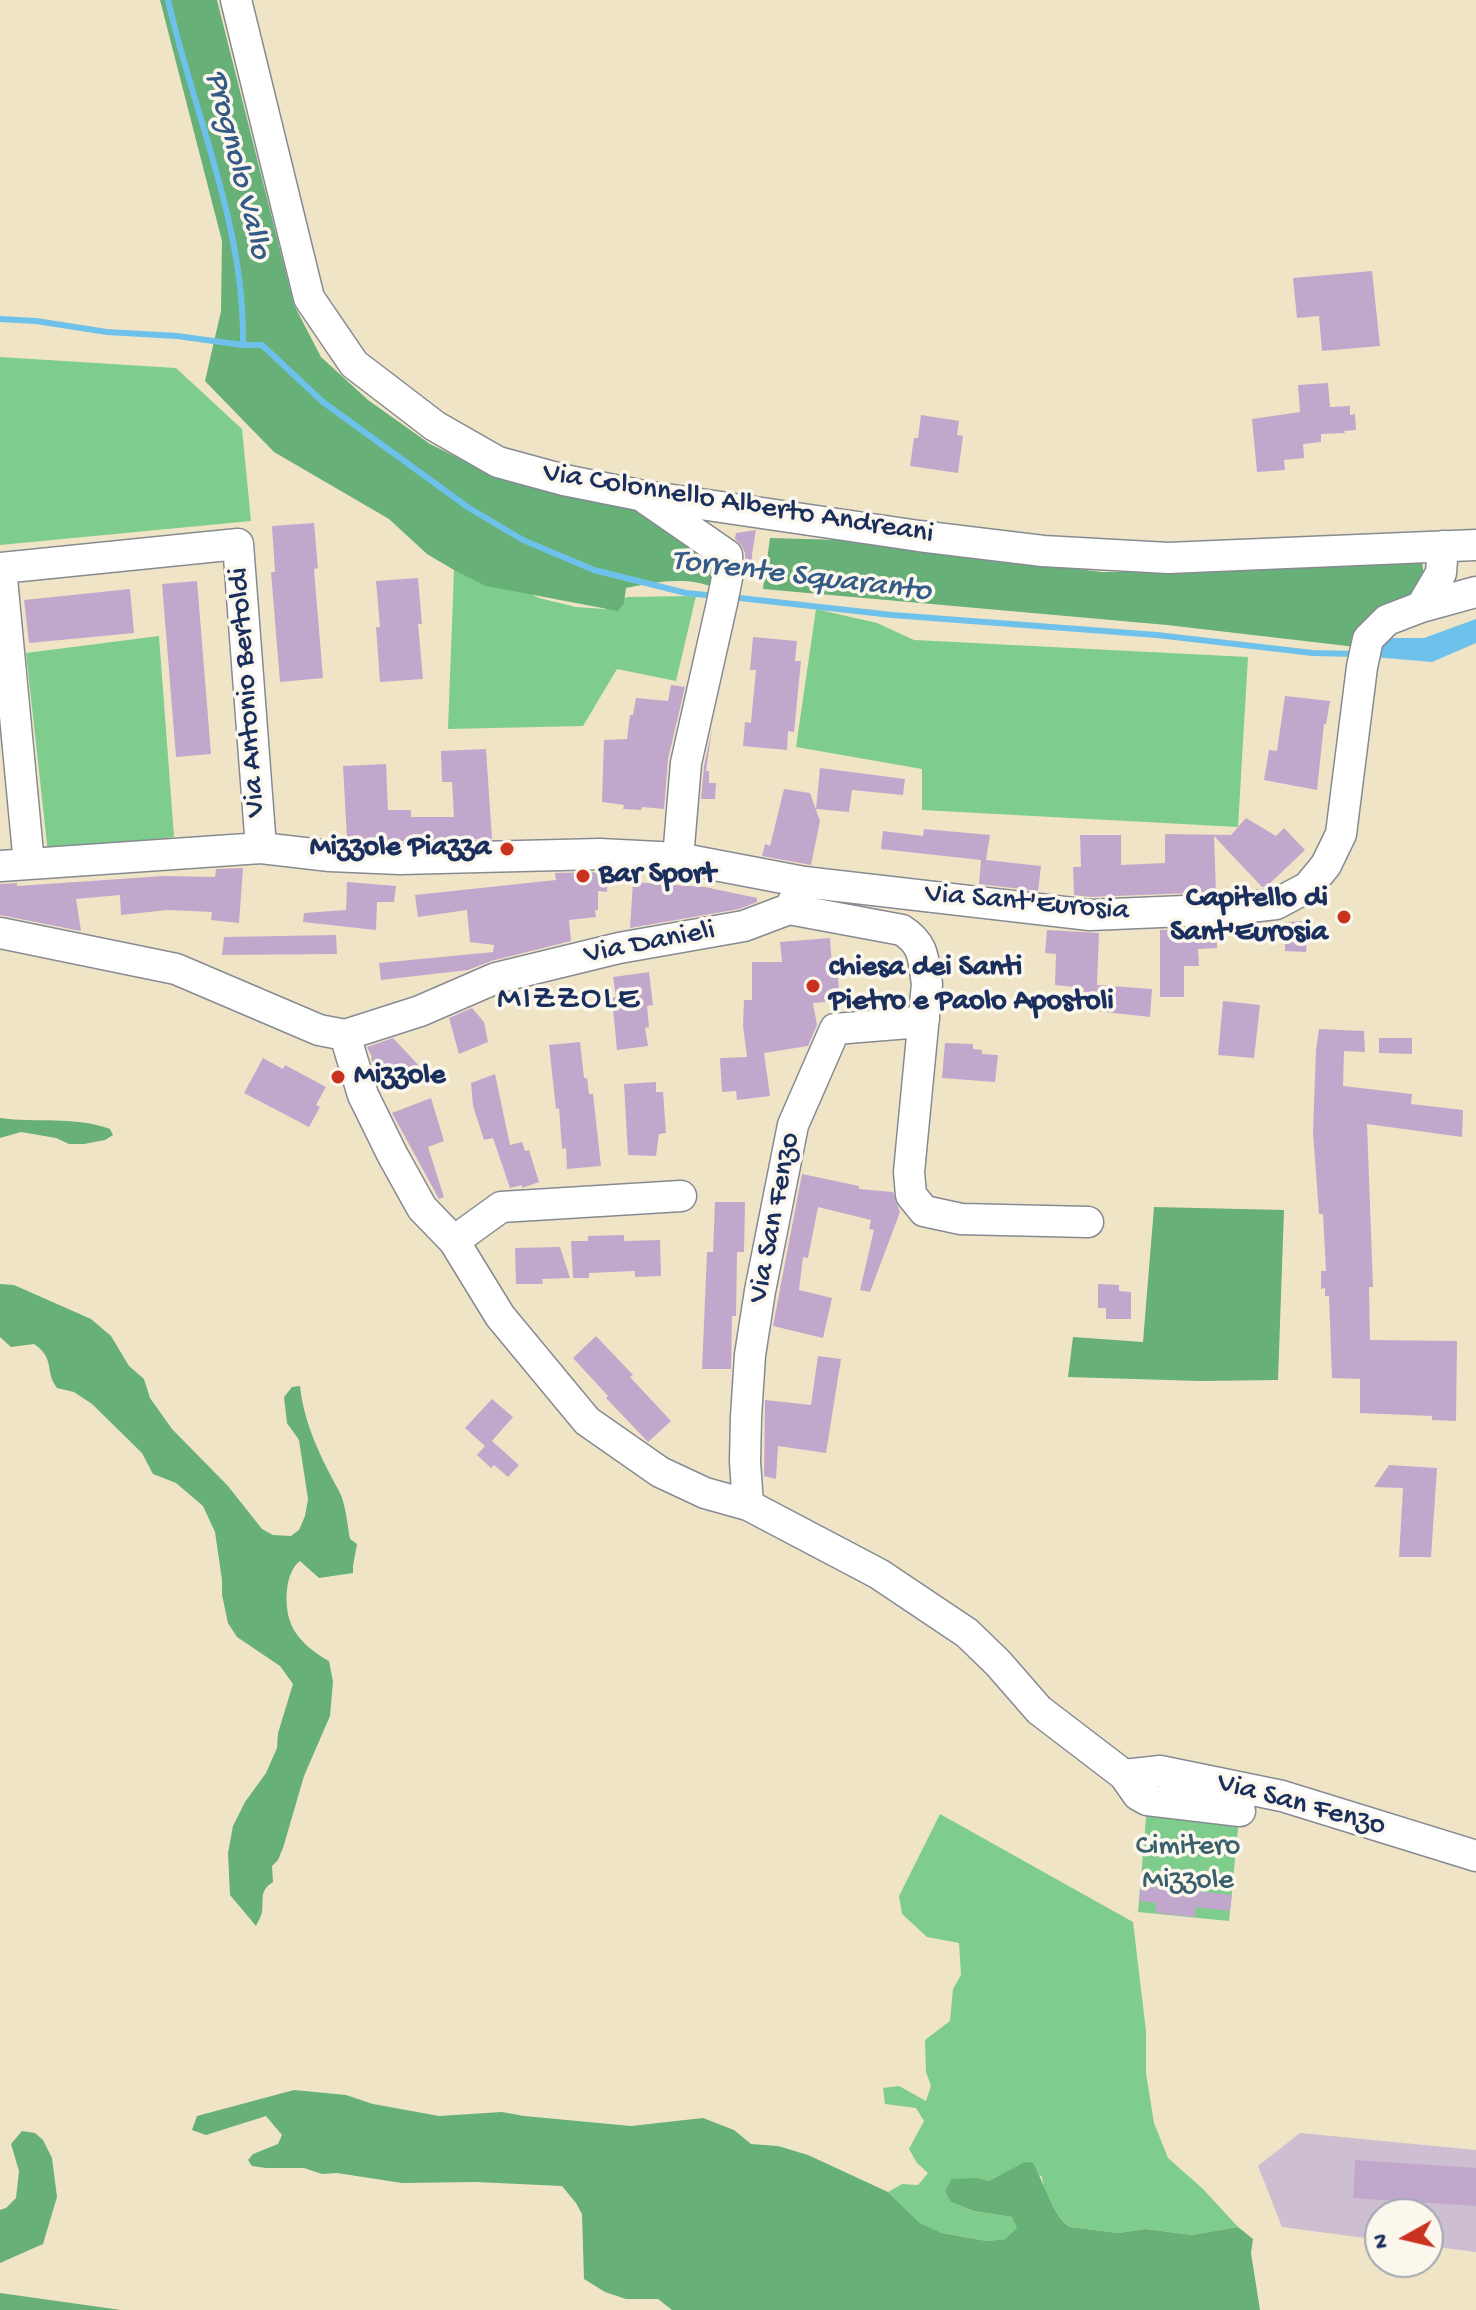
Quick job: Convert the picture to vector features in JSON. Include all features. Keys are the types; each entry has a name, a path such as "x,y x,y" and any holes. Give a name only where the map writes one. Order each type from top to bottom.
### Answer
{"street":[{"name":"Via Colonnello Alberto Andreani","path":"236,0 309,298 354,364 435,426 498,462 564,480 639,495 1043,551 1168,558 1476,545"},
{"path":"639,495 727,555 728,573 686,763 678,858"},
{"name":"Via Antonio Bertoldi","path":"14,865 1,568 238,544 261,848"},
{"path":"1421,607 1441,573 1443,546"},
{"name":"Via Sant'Eurosia","path":"14,865 261,848 330,856 400,859 600,854 678,858 804,882 1090,915 1276,904 1308,887 1326,865 1341,834 1365,653 1387,620 1476,592"},
{"path":"804,882 789,909 902,930 917,940 927,984 909,1172 911,1195 924,1211 961,1219 1088,1222"},
{"name":"Via Danieli","path":"345,1035 420,1011 496,978 619,948 744,926 789,909"},
{"path":"0,933 176,969 319,1030 345,1035 363,1095 392,1154 422,1208 454,1241 501,1207 681,1196"},
{"name":"Via San Fenzo","path":"748,1505 745,1462 750,1355 793,1125 835,1029 924,1019"},
{"name":"Via San Fenzo","path":"454,1241 500,1316 587,1421 660,1472 705,1493 748,1505 879,1574 967,1633 1039,1710 1124,1775 1138,1795 1147,1800 1240,1811"},
{"name":"Via San Fenzo","path":"1124,1775 1160,1771 1282,1796 1476,1856"}],"shaded area":[{"path":"1300,2133 1476,2150 1476,2252 1444,2248 1444,2198 1364,2198 1364,2238 1282,2227 1258,2166"}],"green space":[{"path":"160,0 217,0 294,305 321,357 368,400 430,444 487,472 644,505 719,560 715,588 682,581 626,588 624,603 618,611 486,586 427,554 389,519 274,452 205,381 221,311 222,241"},
{"path":"0,357 176,368 242,429 251,521 0,545"},
{"path":"770,538 840,540 1102,572 1422,562 1424,576 1409,598 1356,647 1167,625 763,589"},
{"path":"455,543 482,571 539,598 576,607 605,609 627,597 696,596 676,681 617,669 583,726 448,729"},
{"path":"816,609 877,623 914,640 1248,657 1238,827 922,810 922,769 796,747"},
{"path":"159,636 174,837 48,853 26,653"},
{"path":"0,1118 83,1122 110,1129 113,1135 105,1140 84,1144 69,1144 56,1138 21,1132 0,1138"},
{"path":"1154,1207 1284,1210 1278,1380 1068,1377 1073,1337 1143,1342"},
{"path":"0,1284 14,1285 91,1319 111,1336 129,1366 144,1379 150,1398 172,1429 228,1486 262,1529 273,1535 291,1536 299,1530 305,1516 308,1499 299,1440 287,1423 284,1397 292,1387 300,1386 309,1427 341,1496 350,1539 357,1544 353,1573 319,1578 300,1561 289,1580 287,1606 292,1627 306,1644 329,1661 333,1682 330,1716 304,1776 283,1848 272,1866 273,1882 264,1892 262,1912 256,1926 230,1895 228,1853 233,1826 245,1802 266,1773 277,1748 278,1733 293,1684 280,1666 237,1637 228,1623 215,1532 203,1506 176,1483 153,1474 142,1453 92,1404 74,1392 57,1388 48,1360 34,1344 11,1347 0,1337"},
{"name":"Cimitero Mizzole","path":"1147,1806 1239,1818 1229,1921 1138,1912"},
{"path":"940,1814 1133,1922 1146,2031 1146,2073 1154,2123 1168,2158 1203,2189 1238,2227 1192,2235 1146,2229 1118,2233 1070,2227 1052,2204 1042,2177 1022,2163 989,2181 978,2178 951,2202 972,2211 1012,2217 1018,2228 1005,2239 987,2241 942,2233 920,2223 888,2192 902,2184 918,2185 928,2173 917,2163 909,2149 924,2121 916,2108 885,2104 883,2088 899,2086 926,2101 931,2086 926,2072 925,2040 950,2021 953,1989 961,1975 959,1943 927,1937 902,1914 899,1896"},
{"path":"294,2090 346,2095 373,2104 439,2116 502,2112 631,2126 703,2118 734,2130 751,2144 778,2146 808,2155 888,2192 920,2223 942,2233 987,2241 1005,2239 1017,2228 1012,2217 973,2211 951,2202 945,2191 952,2179 978,2178 989,2181 1022,2163 1032,2162 1053,2206 1070,2227 1118,2233 1146,2229 1192,2235 1238,2227 1253,2239 1251,2253 1260,2310 672,2310 658,2299 626,2299 605,2292 584,2279 582,2214 562,2186 402,2183 337,2173 322,2174 304,2168 252,2166 248,2160 253,2154 278,2144 282,2135 266,2116 206,2135 192,2130 197,2116"},
{"path":"22,2131 35,2133 43,2140 52,2158 57,2197 43,2244 0,2263 0,2210 16,2198 19,2171 11,2144"},
{"path":"0,2293 121,2310 0,2310"}],"water":[{"path":"1476,619 1476,643 1432,662 1374,657 1378,646 1388,638 1424,638"}],"building":[{"path":"1372,271 1380,346 1322,351 1319,316 1297,318 1293,278"},
{"path":"1328,383 1330,407 1350,406 1350,415 1355,414 1356,430 1321,434 1321,442 1303,444 1304,458 1284,460 1285,470 1257,472 1252,419 1300,412 1298,385"},
{"path":"921,415 959,421 957,435 963,436 958,473 910,466"},
{"path":"314,523 318,568 314,569 323,678 280,682 271,572 275,572 272,526"},
{"path":"756,530 753,573 746,573 745,553 735,539 736,533"},
{"path":"418,578 423,679 380,682 376,581"},
{"path":"197,581 211,754 176,757 162,584"},
{"path":"130,589 134,633 29,643 24,600"},
{"path":"753,637 797,641 795,661 801,661 794,732 788,731 787,750 743,746 745,722 751,723 756,670 750,670"},
{"path":"671,685 685,687 668,759 664,809 623,809 624,805 602,802 604,740 627,739 636,698 668,701"},
{"path":"1285,696 1330,701 1324,724 1317,790 1264,780 1269,750 1277,751"},
{"path":"712,729 706,771 709,771 709,783 716,783 715,799 701,799 704,766"},
{"path":"486,749 492,839 347,839 343,766 386,764 388,810 411,810 411,817 454,817 452,782 442,782 441,751"},
{"path":"820,768 905,779 903,795 852,790 849,812 816,809"},
{"path":"784,789 810,793 820,821 811,865 762,856 765,844 770,846"},
{"path":"1246,818 1276,836 1284,828 1305,850 1266,887 1262,887 1214,836 1216,892 1074,895 1073,867 1081,867 1080,835 1121,835 1121,865 1165,863 1165,834 1231,835"},
{"path":"924,829 990,835 986,860 1041,866 1038,891 979,884 981,860 881,849 883,831 923,836"},
{"path":"243,868 239,923 211,920 212,912 167,910 121,915 120,895 76,899 81,931 0,915 0,884 17,883 17,886 164,876 215,877 216,869"},
{"path":"608,872 607,892 598,891 596,917 569,920 571,941 491,961 468,970 381,980 379,963 493,952 494,945 470,942 467,910 418,917 415,895 556,880 555,873"},
{"path":"347,882 396,886 394,902 377,902 376,930 303,922 304,913 346,910"},
{"path":"633,882 705,887 757,898 757,902 739,909 630,928"},
{"path":"1308,921 1306,952 1285,951 1285,922"},
{"path":"1216,928 1217,948 1198,949 1199,966 1184,966 1184,997 1160,997 1160,930"},
{"path":"1047,930 1099,933 1097,985 1152,989 1150,1017 1096,1011 1097,1002 1082,1000 1084,988 1055,985 1056,954 1045,953"},
{"path":"336,935 337,954 222,955 224,937"},
{"path":"830,938 832,966 837,966 840,1001 813,1003 817,1025 808,1046 764,1053 770,1096 737,1100 736,1091 722,1092 720,1058 747,1057 744,1000 752,1000 752,962 782,962 780,942"},
{"path":"649,972 653,1005 647,1006 649,1027 645,1028 648,1046 617,1050 613,977"},
{"path":"1223,1001 1260,1005 1254,1058 1218,1055"},
{"path":"472,1008 484,1022 488,1042 459,1054 449,1018"},
{"path":"1319,1029 1364,1031 1365,1052 1344,1051 1343,1086 1412,1094 1411,1104 1463,1110 1462,1137 1367,1124 1373,1287 1369,1287 1370,1340 1457,1341 1456,1421 1432,1420 1432,1416 1360,1413 1360,1379 1332,1378 1329,1296 1325,1296 1325,1288 1321,1289 1321,1271 1326,1271 1313,1132"},
{"path":"393,1038 423,1070 380,1089 367,1047"},
{"path":"1379,1038 1412,1038 1412,1054 1379,1053"},
{"path":"580,1042 584,1078 587,1078 589,1094 593,1094 601,1166 567,1169 549,1045"},
{"path":"945,1043 973,1044 973,1049 982,1050 982,1054 998,1055 995,1082 942,1078"},
{"path":"263,1058 283,1069 285,1065 326,1087 309,1127 244,1093"},
{"path":"495,1074 510,1145 522,1142 525,1151 529,1150 539,1182 522,1188 522,1185 510,1188 493,1138 484,1140 473,1106 471,1083"},
{"path":"656,1082 656,1092 663,1092 666,1133 659,1134 656,1156 628,1155 624,1084"},
{"path":"431,1098 444,1141 428,1147 444,1197 439,1199 392,1113"},
{"path":"802,1174 859,1186 859,1189 893,1192 900,1212 870,1292 860,1290 874,1230 869,1229 871,1220 818,1207 808,1258 803,1257 799,1290 832,1298 823,1338 773,1326"},
{"path":"715,1202 745,1202 744,1252 737,1252 731,1369 702,1369 707,1252 713,1252"},
{"path":"624,1235 624,1241 660,1240 661,1276 635,1277 635,1271 589,1273 589,1278 573,1278 571,1241 588,1241 588,1236"},
{"path":"560,1247 570,1278 542,1279 543,1284 516,1284 515,1248"},
{"path":"1098,1284 1119,1285 1119,1291 1131,1292 1131,1319 1106,1319 1106,1308 1098,1308"},
{"path":"596,1336 671,1421 648,1442 573,1358"},
{"path":"818,1356 841,1359 826,1453 778,1446 776,1479 764,1476 765,1400 811,1405"},
{"path":"492,1399 513,1417 492,1441 519,1465 508,1477 494,1465 491,1468 477,1455 485,1446 465,1428"},
{"path":"1389,1465 1437,1468 1431,1557 1399,1557 1403,1488 1374,1487"},
{"path":"1141,1885 1232,1895 1230,1911 1196,1907 1195,1917 1156,1913 1156,1903 1139,1901"},
{"path":"1355,2160 1476,2168 1476,2206 1444,2204 1444,2198 1353,2198"}],"waterway":[{"name":"Prognolo Vallo","path":"168,0 227,213 236,256 243,345"},
{"name":"Torrente Squaranto","path":"0,319 262,345 323,402 469,508 523,540 594,570 686,593 716,596"},
{"name":"Torrente Squaranto","path":"731,597 892,615 1157,635 1313,653 1357,654"}],"place":[{"name":"Mizzole Piazza","path":"507,849"},
{"name":"Bar Sport","path":"583,876"},
{"name":"Capitello di Sant'Eurosia","path":"1344,917"},
{"name":"chiesa dei Santi Pietro e Paolo Apostoli","path":"813,986"},
{"name":"Mizzole","path":"338,1077"}],"district":[{"name":"MIZZOLE","path":"569,1001"}]}
